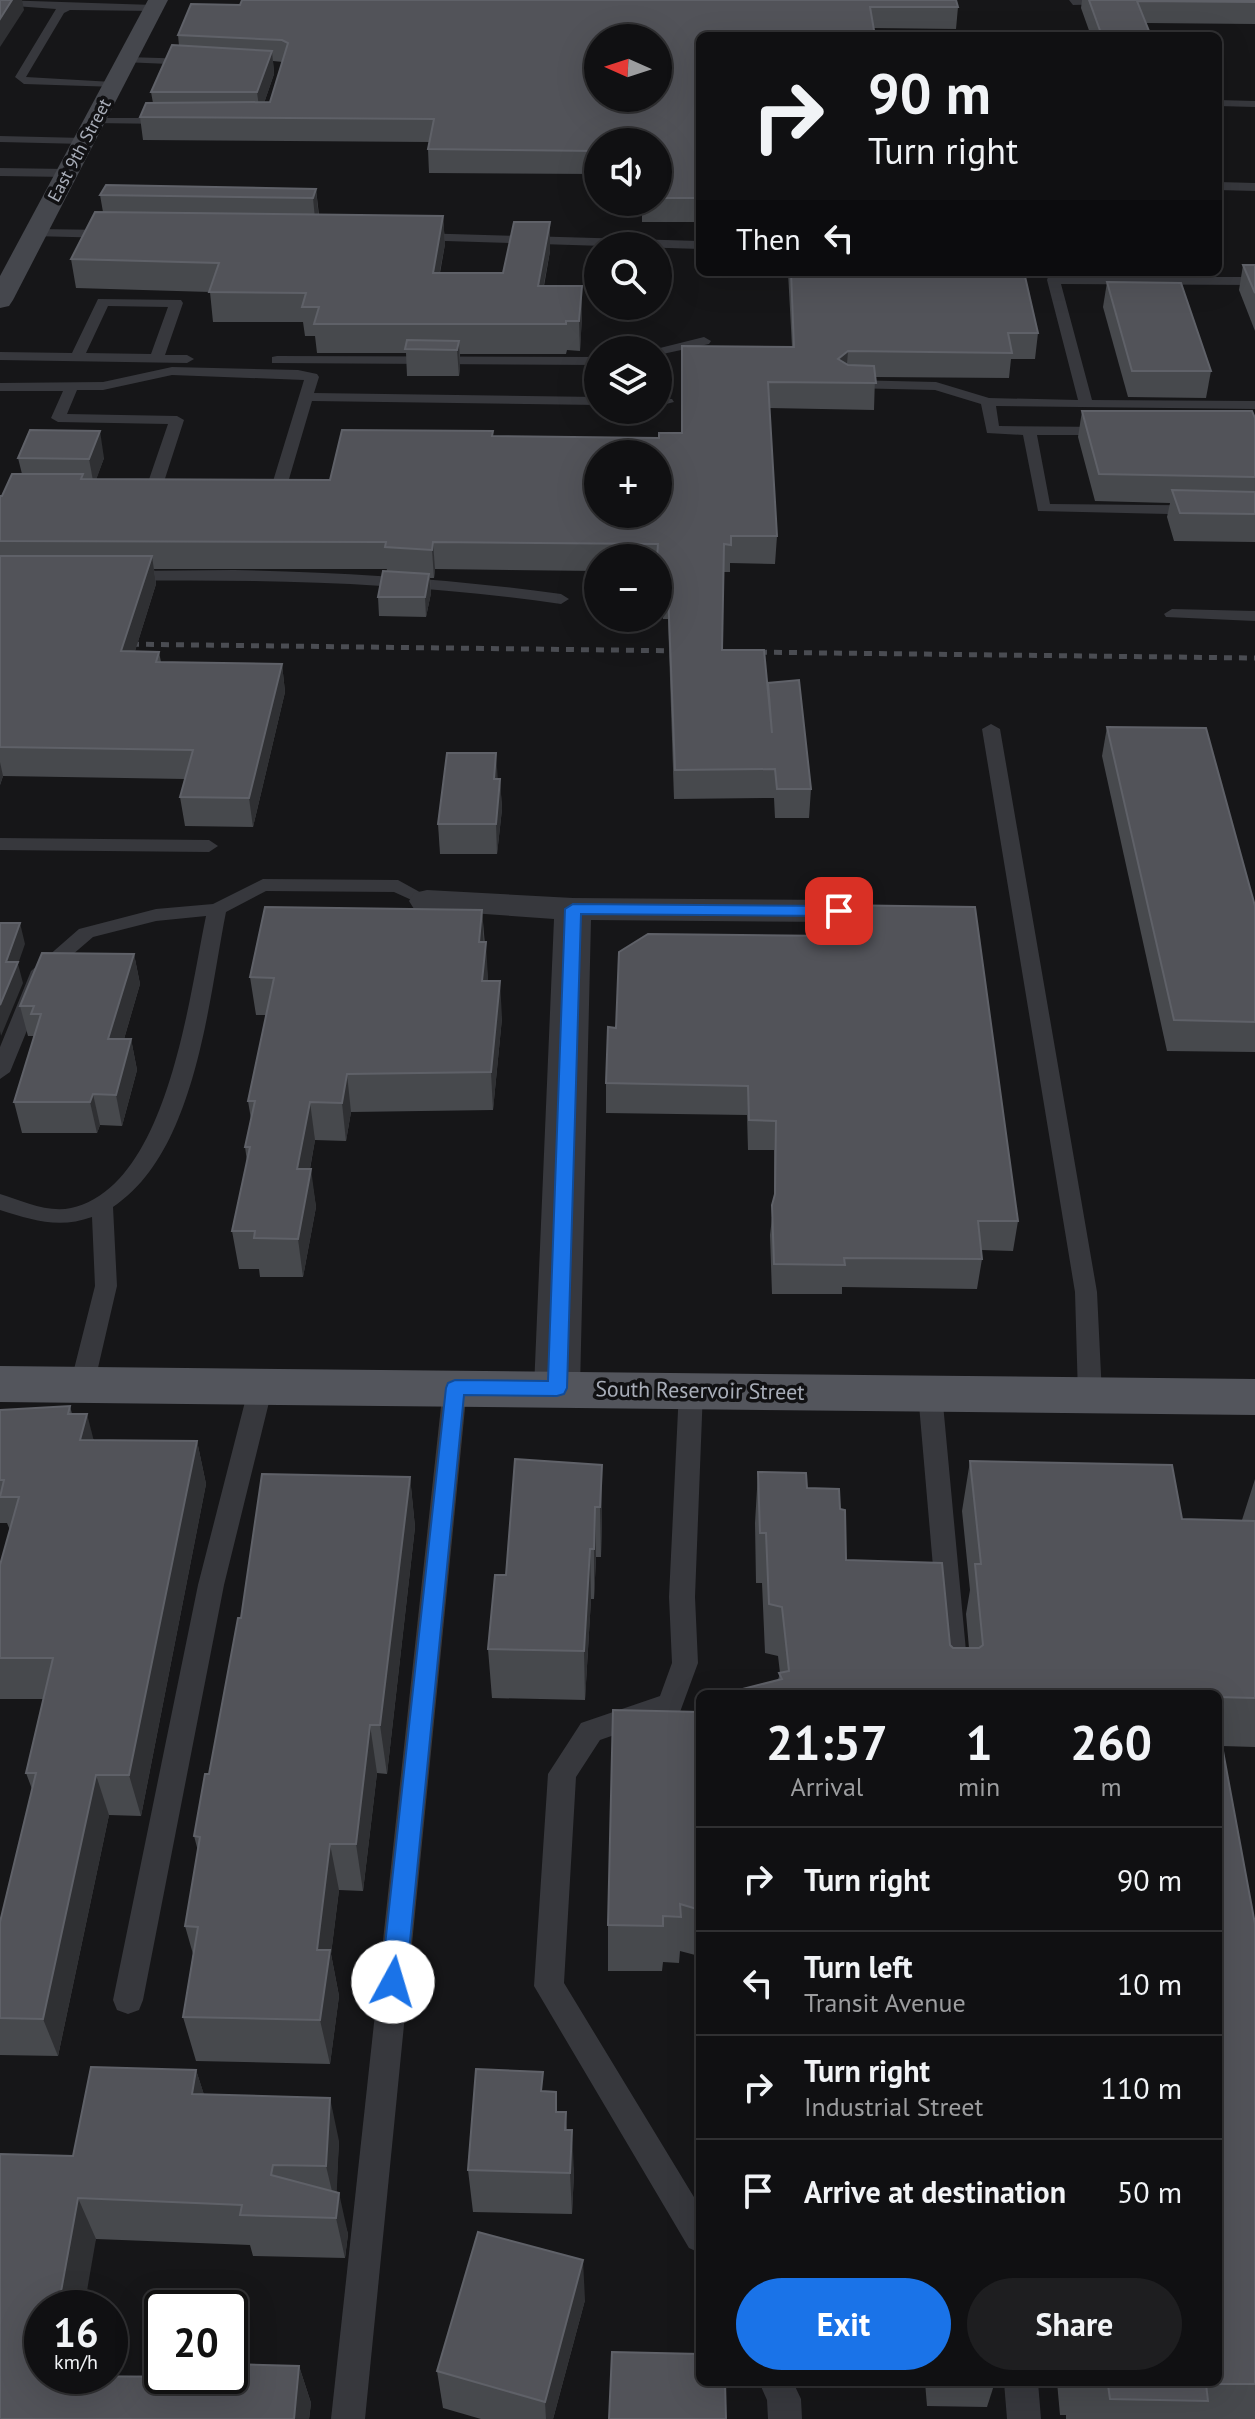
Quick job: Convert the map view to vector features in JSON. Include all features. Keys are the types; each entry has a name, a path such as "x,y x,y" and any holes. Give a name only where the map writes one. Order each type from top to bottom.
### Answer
{"main road":[{"name":"South Reservoir Street","path":"0,1384 1255,1397"}],"street":[{"name":"East 9th Street","path":"0,300 10,262 36,233 156,4"},
{"path":"427,901 573,909 839,911"},
{"path":"557,1388 573,909"}],"lane":[{"path":"1073,2 1145,0"},
{"path":"0,2 68,7 156,4"},
{"path":"68,7 60,11 20,77 24,81 113,85"},
{"path":"126,60 213,65"},
{"path":"1222,103 1255,104"},
{"path":"0,139 176,121"},
{"path":"0,172 67,173"},
{"path":"1222,186 1255,187"},
{"path":"36,233 118,234"},
{"path":"403,237 696,245"},
{"path":"1086,404 1053,276 1255,281"},
{"path":"77,357 103,302 176,303 157,358"},
{"path":"672,348 704,341"},
{"path":"0,356 584,361"},
{"path":"0,387 103,386 172,371 312,377 276,496 245,495"},
{"path":"846,384 936,386 988,402 1255,405"},
{"path":"72,387 58,418 177,420 152,494"},
{"path":"305,397 584,401"},
{"path":"988,402 992,430 1119,431"},
{"path":"1029,430 1043,508 1255,511"},
{"path":"107,577 337,576 407,584 470,585 561,599"},
{"path":"1172,614 1255,616"},
{"path":"991,729 1086,1292 1090,1395"},
{"path":"0,844 209,846"},
{"path":"0,1072 41,971 86,933 156,915 217,909 263,885 398,886 427,901"},
{"path":"0,1202 45,1216 77,1214 121,1191 154,1148 188,1044 217,909"},
{"path":"82,1385 106,1286 106,1245 101,1202"},
{"path":"128,2000 211,1585 261,1386"},
{"path":"348,2419 455,1388"},
{"path":"691,1390 682,1597 685,1663 671,1704 591,1731 562,1774 549,1986 696,2230"},
{"path":"930,1393 957,1690"},
{"path":"778,2386 784,2399 785,2419"},
{"path":"1021,2386 1024,2419"}],"building":[{"path":"0,0 12,0 0,19"},
{"path":"242,0 956,0 958,7 870,7 874,32 696,32 696,198 672,198 672,128 584,128 584,151 428,149 434,119 140,117 146,103 270,102 288,43 282,40 178,35 191,4 240,5"},
{"path":"1089,0 1255,0 1137,1 1149,32 1101,32"},
{"path":"172,45 272,51 257,92 151,92"},
{"path":"106,185 316,189 313,198 100,195"},
{"path":"95,212 443,216 433,273 503,273 514,222 550,222 538,286 582,286 579,321 566,321 566,324 314,324 319,307 302,307 306,293 209,292 219,263 71,259"},
{"path":"1243,265 1255,265 1255,293"},
{"path":"791,276 1025,276 1038,333 1008,333 1012,353 848,351 838,359 848,365 874,366 876,383 768,382 777,536 731,536 731,545 724,544 722,650 764,650 772,733 768,683 799,680 811,789 777,789 775,769 675,770 670,632 672,544 433,542 432,550 385,547 386,542 0,541 0,496 12,474 83,474 81,479 330,480 342,430 493,431 492,436 659,438 659,433 682,433 682,346 794,347"},
{"path":"1107,282 1181,283 1211,371 1132,371"},
{"path":"407,340 459,341 457,350 405,349"},
{"path":"1082,411 1252,411 1255,418 1255,477 1099,474"},
{"path":"30,430 100,431 89,459 18,458"},
{"path":"1172,490 1255,492 1255,514 1180,513"},
{"path":"0,556 152,556 121,651 159,652 156,662 282,664 249,798 180,797 193,750 0,747"},
{"path":"383,571 429,574 425,597 378,597"},
{"path":"1107,727 1206,728 1255,906 1255,1022 1174,1020"},
{"path":"447,753 496,753 494,779 500,779 496,824 438,824"},
{"path":"832,905 975,907 1018,1221 978,1221 982,1259 844,1258 845,1265 774,1264 772,1205 775,1194 776,1121 749,1120 748,1086 606,1083 608,1027 616,1028 619,952 648,934 835,936"},
{"path":"265,907 482,910 479,942 486,942 482,981 500,981 491,1072 347,1074 342,1103 310,1102 297,1169 311,1169 298,1239 254,1238 255,1231 232,1231 250,1147 245,1147 255,1101 248,1101 274,978 250,977"},
{"path":"0,923 20,923 6,962 18,962 0,1005"},
{"path":"42,953 134,954 108,1039 131,1039 116,1095 93,1094 90,1102 14,1102 41,1014 31,1014 34,1006 20,1006"},
{"path":"70,1406 68,1414 87,1414 80,1440 197,1441 129,1775 96,1775 43,2019 0,2018 0,1922 36,1773 26,1773 53,1658 0,1658 0,1565 19,1497 0,1497 4,1480 0,1480 0,1410"},
{"path":"515,1459 602,1465 600,1507 595,1507 594,1549 590,1549 584,1651 488,1649 495,1575 506,1575"},
{"path":"970,1461 1172,1465 1182,1519 1255,1521 1255,1698 1222,1697 1222,1690 739,1690 782,1679 779,1673 789,1671 782,1607 769,1604 766,1533 760,1533 758,1472 806,1473 807,1488 839,1489 840,1509 845,1510 846,1560 942,1563 950,1645 953,1648 979,1648 983,1645 975,1564 981,1564"},
{"path":"262,1474 410,1477 380,1725 370,1725 356,1844 330,1844 317,1950 330,1950 320,2020 183,2017 198,1927 185,1926 200,1837 194,1836 205,1774 209,1774 238,1618 241,1618"},
{"path":"613,1710 696,1712 696,1909 680,1904 681,1917 663,1916 663,1926 608,1925"},
{"path":"1222,1746 1255,1924 1255,2384 1222,2384"},
{"path":"91,2067 196,2070 192,2094 330,2098 326,2166 273,2165 271,2175 339,2193 336,2218 240,2215 242,2205 78,2198 61,2290 24,2290 24,2394 128,2394 128,2376 144,2377 144,2394 248,2394 248,2365 299,2366 294,2419 0,2419 0,2154 73,2156"},
{"path":"476,2069 543,2072 541,2091 556,2092 556,2112 566,2112 565,2130 572,2130 570,2173 468,2170"},
{"path":"478,2232 583,2260 545,2402 437,2371"},
{"path":"612,2352 696,2354 696,2386 725,2386 726,2419 609,2419"},
{"path":"1108,2386 1206,2386 1208,2401 1110,2399"}],"railway":[{"path":"116,644 692,651"},
{"path":"744,652 1255,658"}],"route":[{"path":"393,1982 455,1388 557,1388 573,909 839,911"}]}
